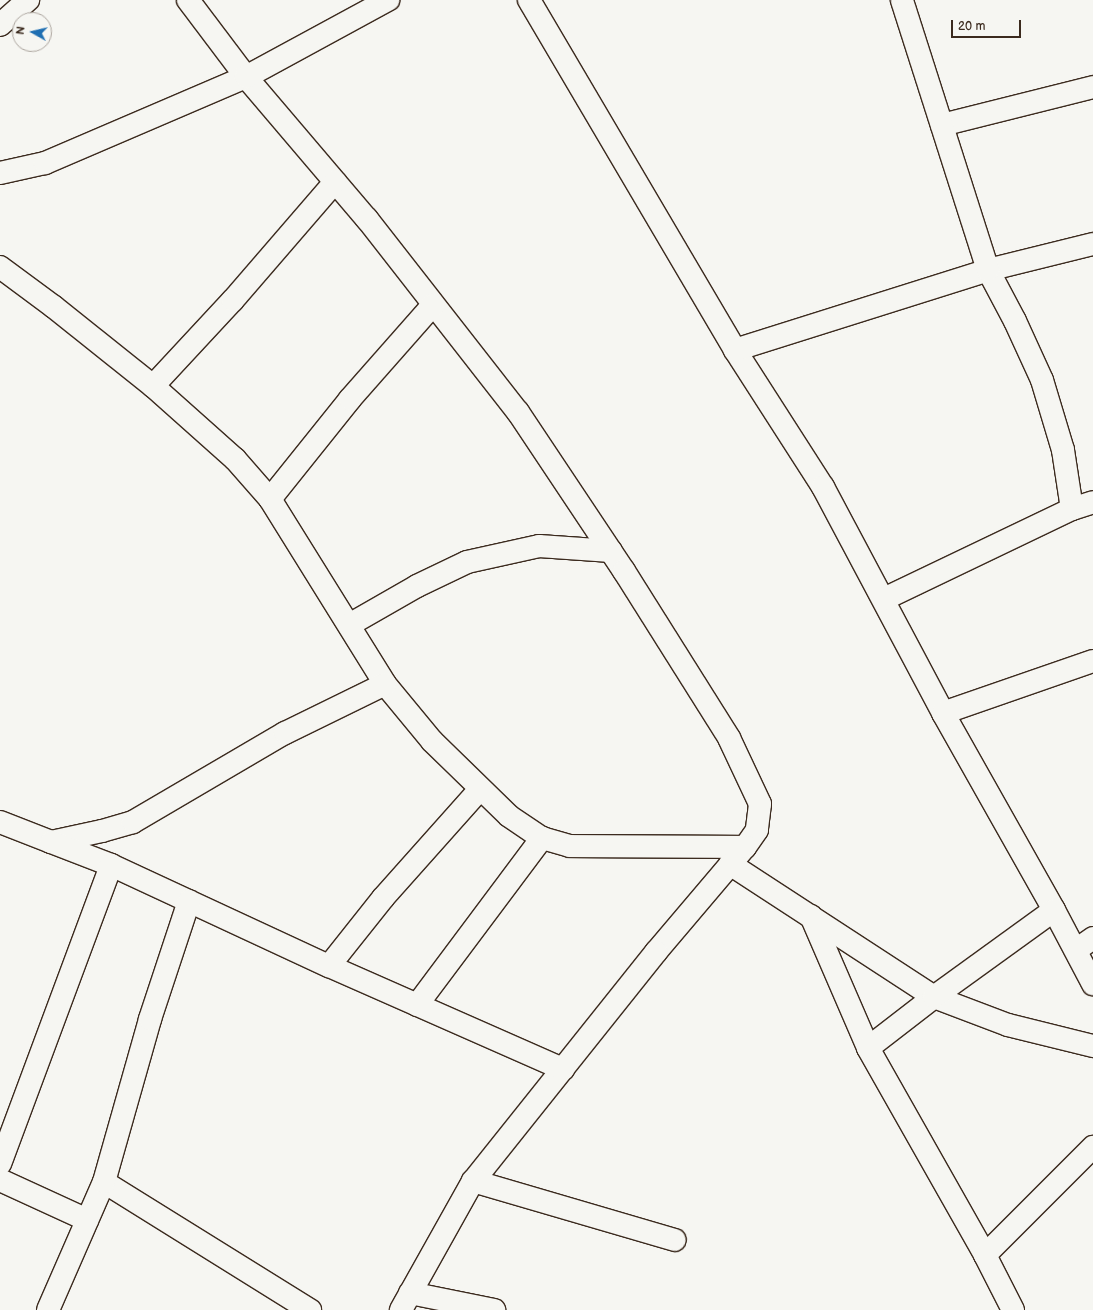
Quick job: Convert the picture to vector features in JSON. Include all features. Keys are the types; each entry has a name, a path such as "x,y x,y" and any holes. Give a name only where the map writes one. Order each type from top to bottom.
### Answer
{"street":[{"path":"0,25 28,0"},
{"path":"188,0 246,77 335,182 518,412 611,551 729,738 760,804 757,830 745,847 656,952 474,1181 405,1301 494,1310"},
{"path":"0,173 45,163 246,77 388,0"},
{"path":"529,0 735,350 823,487 884,599 943,713 1054,910 1085,944 1093,984"},
{"path":"902,0 988,270 1015,321 1042,380 1063,450 1072,509"},
{"path":"942,125 1093,87"},
{"path":"153,386 233,300 335,182"},
{"path":"735,350 988,270 1093,244"},
{"path":"0,267 54,307 153,386 235,459 270,499 385,684 432,741 509,816 542,838 570,846 745,847"},
{"path":"270,499 350,399 433,304"},
{"path":"884,599 1072,509 1093,502"},
{"path":"349,625 417,586 467,562 539,546 611,551"},
{"path":"943,713 1093,661"},
{"path":"51,842 102,831 133,822 285,733 385,684"},
{"path":"329,966 383,898 480,789"},
{"path":"0,822 111,865 329,966 563,1069"},
{"path":"417,1005 542,838"},
{"path":"730,864 934,997 1008,1025 1093,1046"},
{"path":"0,1164 111,865"},
{"path":"48,1310 104,1182 150,1019 189,901"},
{"path":"868,1048 934,997 1054,910"},
{"path":"810,916 868,1048 985,1254 1013,1310"},
{"path":"985,1254 1093,1147"},
{"path":"0,1180 87,1220"},
{"path":"474,1181 675,1240"},
{"path":"104,1182 310,1310"}]}
